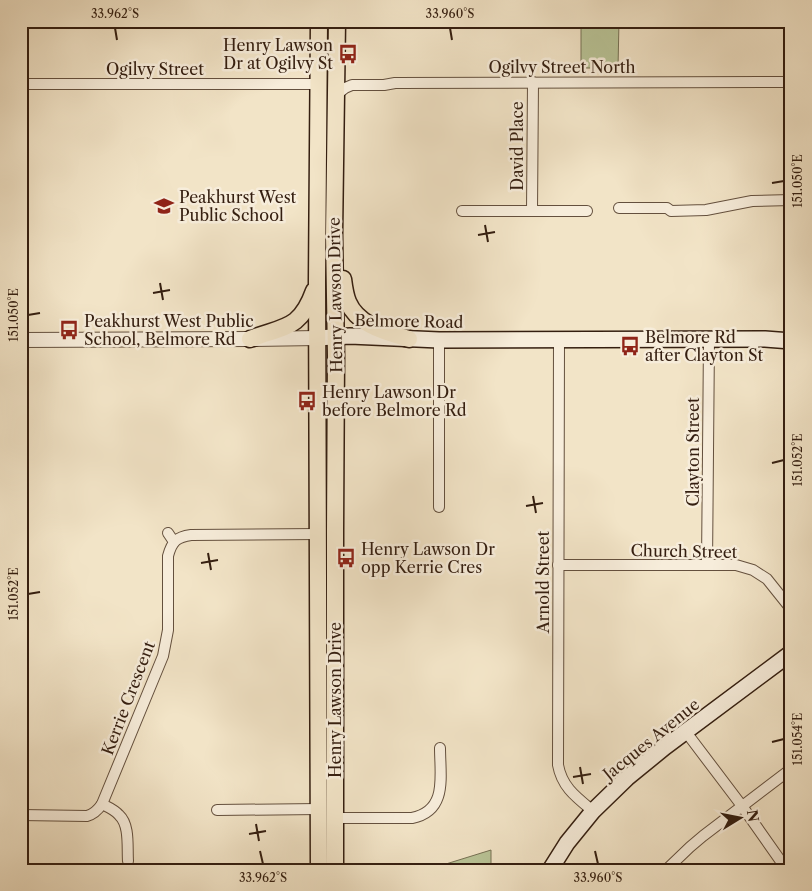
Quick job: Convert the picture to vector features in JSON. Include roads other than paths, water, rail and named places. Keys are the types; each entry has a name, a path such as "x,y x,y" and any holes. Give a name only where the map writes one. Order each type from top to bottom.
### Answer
{"main road":[{"name":"Henry Lawson Drive","path":"319,21 316,282 319,870"},
{"name":"Henry Lawson Drive","path":"335,870 336,336 334,235 337,21"},
{"path":"334,235 347,301 354,314 367,324 409,339"},
{"path":"250,339 282,328 300,317 311,299 316,282"},
{"name":"Belmore Road","path":"317,338 336,336 438,340 791,339"},
{"name":"Jacques Avenue","path":"550,870 567,843 592,811 612,791 639,768 791,652"}],"street":[{"name":"Ogilvy Street North","path":"336,95 352,84 395,82 791,82"},
{"name":"David Place","path":"532,211 533,82"},
{"name":"Ogilvy Street","path":"21,84 318,84"},
{"path":"618,208 668,208 671,211 698,211 713,210 760,200 791,200"},
{"name":"David Place","path":"462,211 587,211"},
{"name":"Belmore Road","path":"21,340 317,338"},
{"name":"Arnold Street","path":"559,339 558,765 562,780 566,786 592,811"},
{"name":"Clayton Street","path":"707,565 709,339"},
{"path":"438,340 439,507"},
{"path":"168,533 174,542 178,538 192,535 318,534"},
{"name":"Kerrie Crescent","path":"102,804 163,656 168,630 168,556 174,542"},
{"name":"Church Street","path":"558,565 736,566 760,574 773,586 791,609"},
{"path":"686,732 787,870"},
{"path":"335,818 404,818 427,813 436,803 440,788 440,748"},
{"path":"666,870 696,841 791,769"},
{"path":"21,815 87,816 93,814 102,804 118,813 123,819 126,828 128,861"},
{"path":"217,810 320,809"}],"place":[{"name":"Henry Lawson Dr at Ogilvy St","path":"348,54"},
{"name":"Peakhurst West Public School","path":"164,206"},
{"name":"Peakhurst West Public School, Belmore Rd","path":"69,330"},
{"name":"Belmore Rd after Clayton St","path":"630,346"},
{"name":"Henry Lawson Dr before Belmore Rd","path":"307,401"},
{"name":"Henry Lawson Dr opp Kerrie Cres","path":"346,558"}]}
